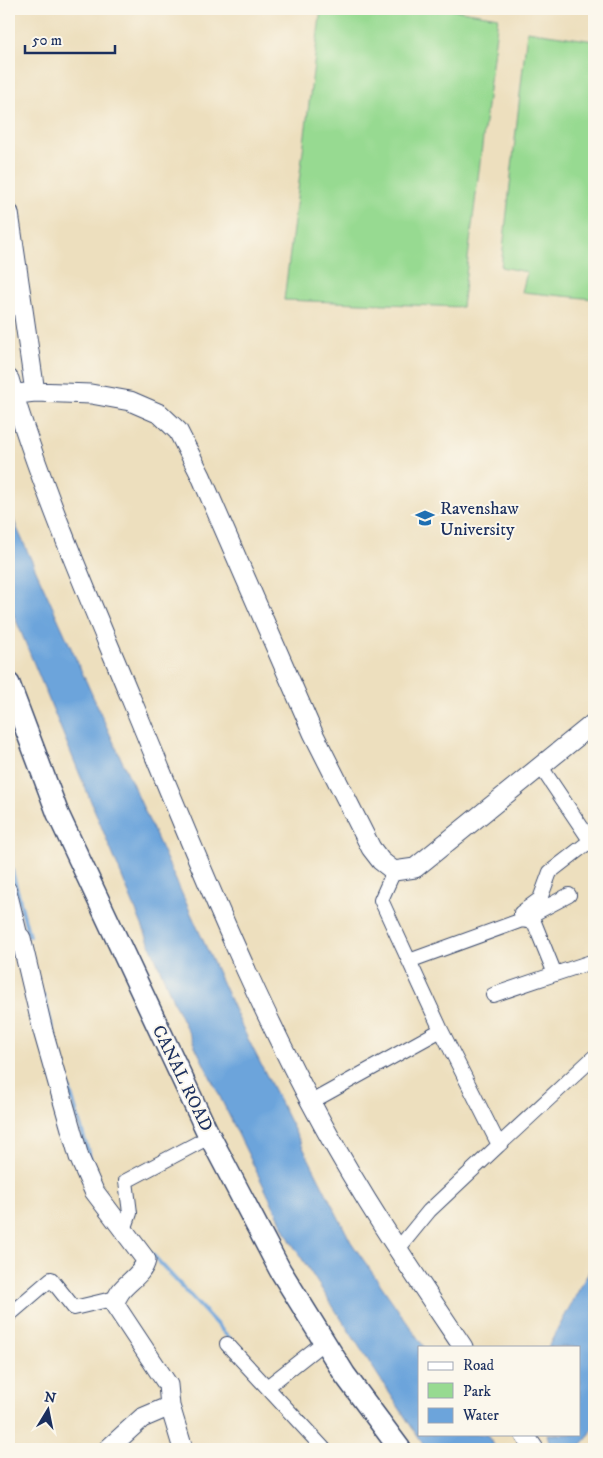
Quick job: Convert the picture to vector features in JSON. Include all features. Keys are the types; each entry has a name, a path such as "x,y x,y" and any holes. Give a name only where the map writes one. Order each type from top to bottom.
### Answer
{"main road":[{"path":"9,213 18,391 16,421 236,949 311,1102 398,1249 462,1346"},
{"path":"9,293 18,391"},
{"path":"18,391 91,394 130,401 160,414 178,431 201,476 313,733 371,848 381,861 394,871 415,868 594,723"},
{"name":"CANAL ROAD","path":"9,684 58,814 211,1136 280,1270 345,1375 400,1449"},
{"path":"15,939 43,1031 72,1139 94,1191 146,1260 144,1267 116,1298 115,1305 168,1385 170,1406 182,1449"},
{"path":"108,1449 142,1418 170,1406"},
{"path":"525,1436 534,1449"}],"street":[{"path":"522,920 520,914 540,899 550,872 590,835 541,767"},
{"path":"394,871 381,900 441,1030 498,1145"},
{"path":"9,889 15,939"},
{"path":"409,961 522,920 569,895"},
{"path":"522,920 534,922 556,974"},
{"path":"493,996 594,961"},
{"path":"311,1102 441,1030"},
{"path":"398,1249 429,1211 594,1057"},
{"path":"124,1233 129,1221 129,1207 125,1188 129,1178 211,1136"},
{"path":"9,1315 51,1279 74,1308 116,1298"},
{"path":"267,1387 324,1342"},
{"path":"227,1344 324,1449"}],"green space":[{"path":"321,9 449,9 498,17 462,307 284,300"},
{"path":"527,31 594,41 594,299 522,292 527,272 501,267"}],"water":[{"path":"9,505 16,526 244,1031 351,1242 423,1346 418,1346 418,1436 487,1436 497,1449 426,1449 291,1242 175,1005 9,603"},
{"path":"594,1262 594,1427 585,1441 577,1447 551,1449 548,1436 580,1436 580,1346 549,1346"}],"waterway":[{"path":"9,859 29,936"},
{"path":"44,996 59,1055"},
{"path":"62,1064 92,1165"},
{"path":"151,1253 231,1340"}],"place":[{"name":"Ravenshaw University","path":"425,518"}]}
